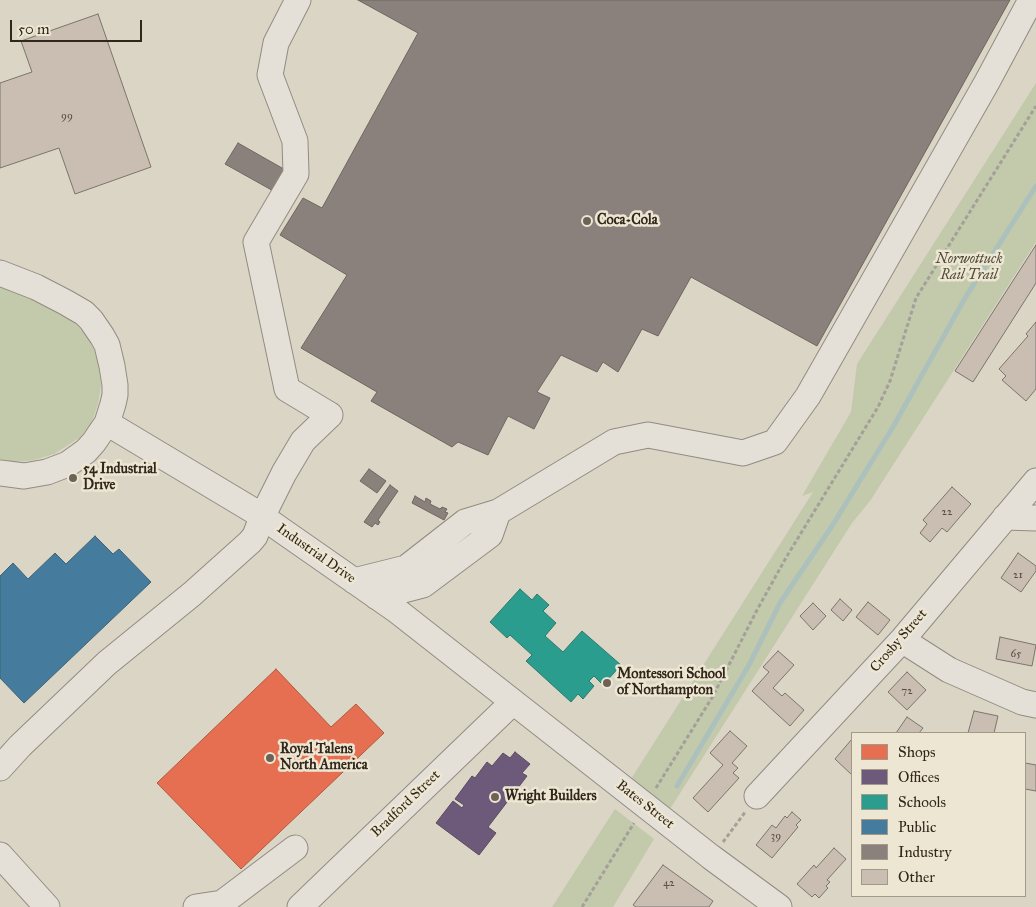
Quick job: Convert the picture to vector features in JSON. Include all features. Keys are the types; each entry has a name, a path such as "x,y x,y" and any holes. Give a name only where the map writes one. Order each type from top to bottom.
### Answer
{"street":[{"path":"0,768 20,746 107,662 192,594 250,542 255,536 262,517 296,477 330,415 287,389 256,242 296,174 295,141 270,74 276,43 298,0"},
{"path":"354,581 406,568 466,522 498,512 614,442 648,434 743,453 775,442 808,396 1031,0"},
{"path":"0,273 36,287 84,313 97,327 102,336 110,355 115,385 113,404 108,422 86,451 63,466 47,472 15,475 0,473"},
{"name":"Industrial Drive","path":"108,422 262,517 396,610 513,702"},
{"name":"Crosby Street","path":"757,796 902,640 1036,481"},
{"path":"377,597 423,585 490,535 498,512"},
{"path":"1005,518 1036,518"},
{"path":"431,548 447,567"},
{"path":"902,640 949,670 1022,702 1036,705"},
{"name":"Bates Street","path":"513,702 711,858 779,907"},
{"name":"Bradford Street","path":"300,907 513,702"},
{"path":"196,907 224,905 295,848"},
{"path":"0,855 47,907"}],"path":[{"path":"654,792 712,696 787,556 878,407 890,381 916,298 1036,106"},
{"path":"711,858 757,796"},
{"path":"582,907 635,822"}],"green space":[{"name":"Norwottuck Rail Trail","path":"1036,83 1036,242 870,501 852,523 670,809 631,779 813,492 802,496 851,412 857,364"},
{"path":"0,285 62,312 70,318 89,339 99,368 101,385 98,404 91,424 79,438 54,454 34,460 15,462 0,459"},
{"path":"615,809 654,839 613,907 552,907"}],"building: Shops":[{"name":"Royal Talens North America","path":"276,669 331,727 356,704 384,733 241,869 157,783"}],"building: Offices":[{"path":"515,752 530,764 522,773 527,776 488,827 496,833 479,855 436,823 453,801 462,808 464,805 455,799 472,776 475,778 487,762 492,766 503,753 510,758"}],"building: Schools":[{"name":"Montessori School of Northampton","path":"520,589 532,600 537,594 549,605 543,611 556,623 545,636 563,652 582,631 621,665 603,685 594,676 589,681 594,686 583,699 578,694 571,702 526,661 532,655 510,635 507,638 490,622"}],"building: Public":[{"path":"95,536 113,554 119,549 151,582 24,703 0,678 0,576 13,563 28,579 55,553 66,564"}],"building: Industry":[{"name":"Coca-Cola","path":"358,0 1010,0 817,346 691,277 658,336 642,329 618,372 603,362 597,372 561,355 537,392 550,398 534,429 508,416 488,455 458,442 452,447 371,401 377,392 301,348 347,275 280,235 303,198 322,208 418,33"},
{"path":"238,143 289,172 277,193 225,164"},
{"path":"369,469 386,481 377,493 360,481"},
{"path":"390,485 398,491 378,520 380,522 378,525 375,523 372,527 364,522"},
{"path":"415,496 425,502 426,498 431,501 430,504 440,509 442,507 447,509 445,512 448,513 444,520 412,503"}],"building: Other":[{"path":"98,14 151,167 75,194 59,148 0,168 0,83 32,72 21,41"},
{"path":"1036,245 1036,283 973,382 955,371"},
{"path":"1036,322 1036,389 1026,401 1002,380 1006,376 999,369 1028,336 1026,334"},
{"path":"952,487 971,504 947,532 942,528 930,542 920,533 927,524 923,520"},
{"path":"1018,553 1036,566 1036,571 1021,592 1001,578"},
{"path":"840,599 852,610 843,621 831,610"},
{"path":"868,602 890,620 878,635 856,617"},
{"path":"813,603 826,616 813,630 800,616"},
{"path":"1000,637 1036,645 1032,666 996,659"},
{"path":"778,651 794,665 773,688 782,696 785,693 804,710 790,726 752,691 769,672 763,667"},
{"path":"907,672 926,690 907,710 888,692"},
{"path":"974,711 998,716 994,732 968,732"},
{"path":"907,717 923,728 920,732 897,732"},
{"path":"730,731 747,746 732,763 738,768 733,773 739,778 708,812 693,798 723,765 710,753"},
{"path":"851,740 851,774 835,759"},
{"path":"1026,763 1036,765 1036,791 1026,789"},
{"path":"792,812 801,820 796,825 798,827 772,858 756,845 772,825 776,828 785,816 787,818"},
{"path":"834,848 846,859 827,880 830,882 826,886 828,888 819,898 815,894 812,897 797,884 814,865 816,868"},
{"path":"663,865 713,901 709,907 636,907 633,905"}],"waterway":[{"path":"677,786 749,665 780,603 832,526 893,427 965,298 1036,186"}],"place":[{"name":"Coca-Cola","path":"587,221"},
{"name":"54 Industrial Drive","path":"73,478"},
{"name":"Montessori School of Northampton","path":"607,683"},
{"name":"Royal Talens North America","path":"270,758"},
{"name":"Wright Builders","path":"495,797"}]}
